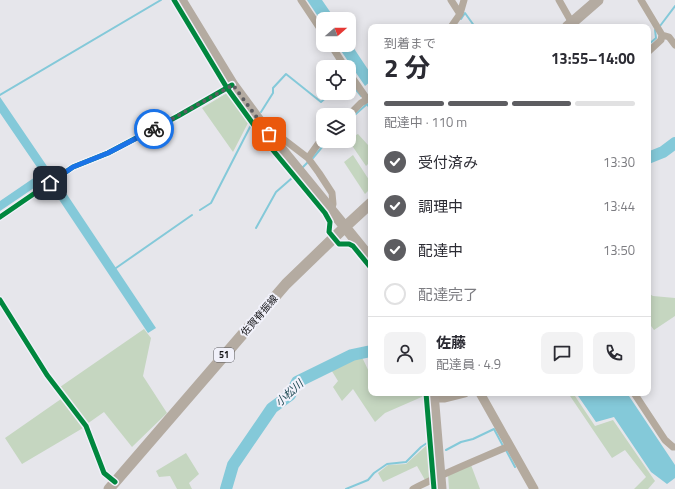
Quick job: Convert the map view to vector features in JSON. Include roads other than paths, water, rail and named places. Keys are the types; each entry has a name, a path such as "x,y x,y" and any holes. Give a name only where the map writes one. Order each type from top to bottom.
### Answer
{"main road":[{"path":"181,0 233,85 269,134 368,255"},
{"path":"570,24 598,0"},
{"name":"佐賀脊振線","path":"112,487 286,284 368,206"},
{"path":"433,396 441,489"}],"street":[{"path":"301,0 316,22"},
{"path":"451,0 460,14"},
{"path":"453,24 460,14 464,0"},
{"path":"559,0 569,24"},
{"path":"642,0 662,35 669,38 675,45"},
{"path":"651,49 662,40 662,35"},
{"path":"356,82 368,97"},
{"path":"0,217 73,167 108,153 233,85"},
{"path":"356,109 368,99"},
{"path":"269,134 278,135 308,158 332,193 333,204 331,211"},
{"path":"308,158 316,147"},
{"path":"0,300 47,375 86,426 104,473 112,487"},
{"path":"433,396 445,398 453,396"},
{"path":"482,396 534,489"},
{"path":"636,396 665,440 675,447"},
{"path":"413,489 440,475 509,446"}],"water":[{"path":"307,0 322,0 330,12 316,12 316,14"},
{"path":"342,52 356,52 368,70 368,84 365,86 356,73 356,60 347,60"},
{"path":"0,97 53,175 0,211 0,201 41,173 0,113"},
{"path":"60,184 156,328 148,333 52,189"},
{"path":"578,396 629,396 675,465 675,478 667,484 651,472 614,417 596,422"}],"waterway":[{"path":"0,95 161,0"},
{"path":"660,26 675,6"},
{"path":"461,19 465,13 473,24"},
{"path":"651,42 656,38 655,30"},
{"path":"261,112 273,93 273,88 286,74 316,98"},
{"path":"356,90 361,96"},
{"path":"318,100 321,102 323,100"},
{"path":"356,114 367,104 368,106"},
{"path":"200,210 211,203 252,123"},
{"name":"小松川","path":"651,157 663,152 675,143"},
{"path":"313,158 321,148"},
{"path":"303,167 308,162"},
{"path":"256,228 276,192 292,178"},
{"path":"116,268 192,215"},
{"name":"小松川","path":"226,489 233,465 272,408 290,395 297,382 352,355 368,352"},
{"path":"446,450 461,442 473,439 494,429 503,446"},
{"path":"346,489 368,480 374,473 387,464 406,462 427,443"},
{"path":"506,450 515,467"}]}
